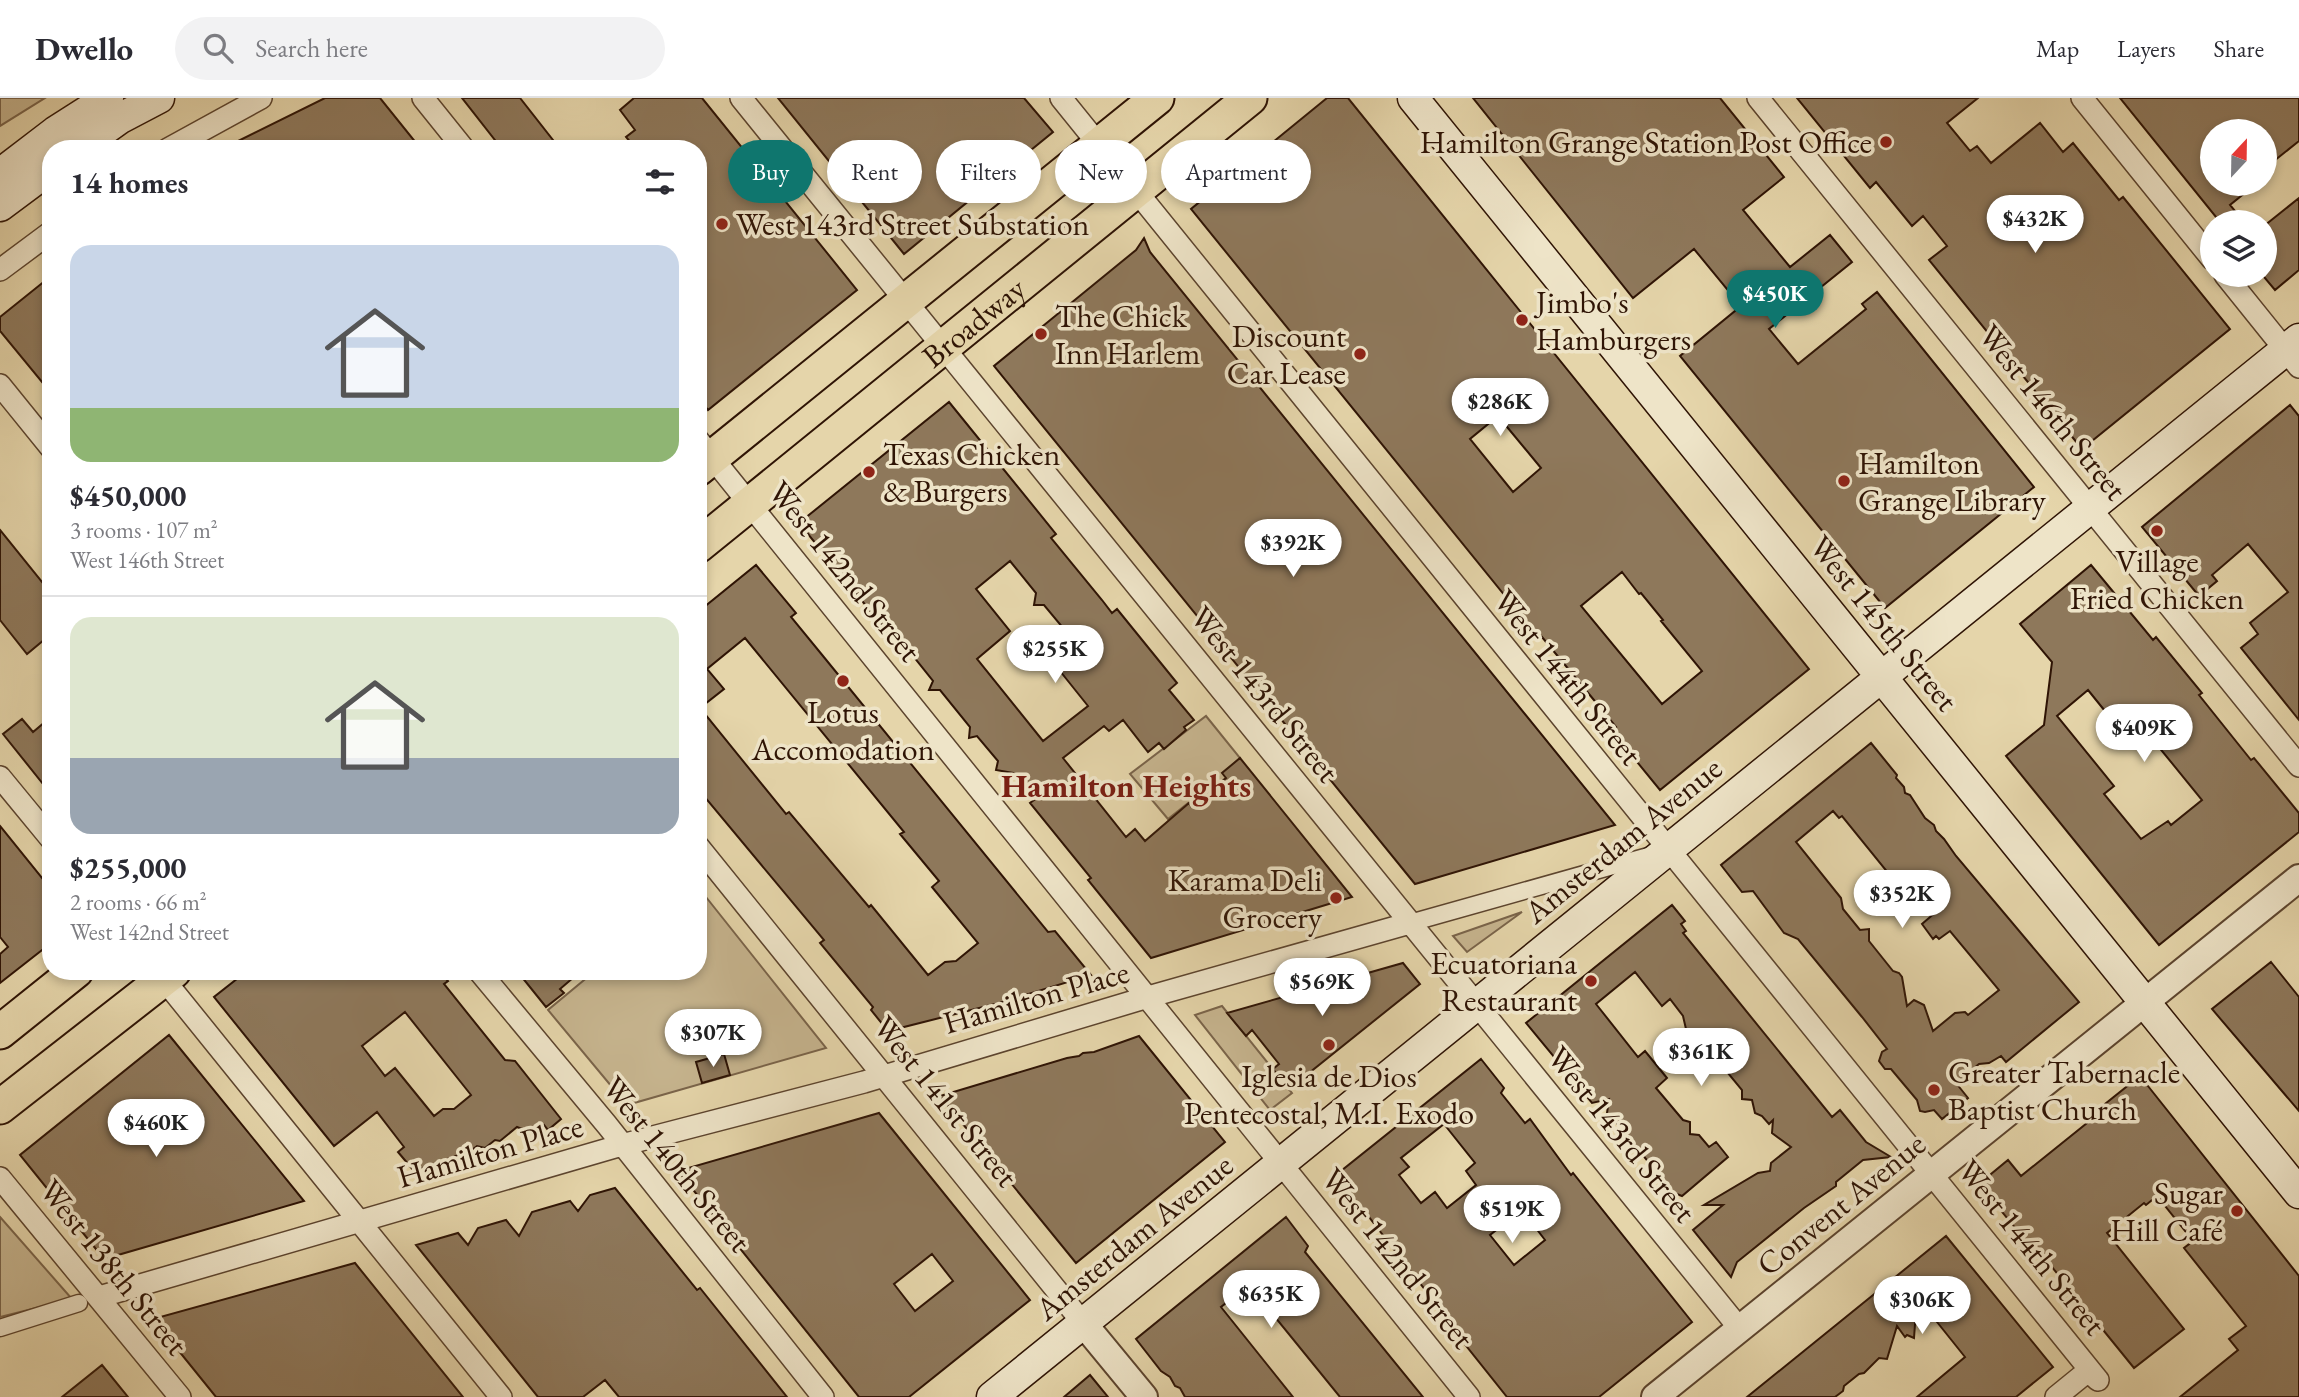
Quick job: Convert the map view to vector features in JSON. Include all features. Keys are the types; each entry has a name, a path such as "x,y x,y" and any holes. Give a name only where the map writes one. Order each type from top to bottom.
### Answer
{"main road":[{"path":"45,140 108,98"},
{"path":"90,140 120,119 159,98"},
{"name":"Broadway","path":"1107,140 1157,98"},
{"name":"Broadway","path":"1147,181 1250,98"},
{"name":"West 145th Street","path":"1413,98 2299,1193"},
{"path":"0,174 42,142"},
{"path":"0,206 42,175"},
{"name":"Broadway","path":"707,452 905,301 1055,182"},
{"name":"Broadway","path":"707,539 1120,203"},
{"name":"Amsterdam Avenue","path":"992,1397 2090,508 2294,352"},
{"path":"0,1032 65,980"},
{"path":"0,1107 158,980"}],"street":[{"path":"184,140 261,98"},
{"path":"423,98 457,140"},
{"name":"West 143rd Street","path":"741,98 1740,1329"},
{"name":"West 144th Street","path":"1061,98 1095,140"},
{"name":"West 146th Street","path":"1758,98 2299,766"},
{"path":"2082,98 2200,244"},
{"name":"West 144th Street","path":"1145,203 2098,1380 2088,1371 2056,1397"},
{"path":"0,270 42,239"},
{"path":"2236,287 2294,352"},
{"path":"0,385 42,436"},
{"name":"West 142nd Street","path":"707,459 751,504 1469,1397"},
{"path":"0,777 42,828"},
{"name":"Hamilton Place","path":"0,1328 622,1145 883,1076 1148,997 1667,850"},
{"name":"West 141st Street","path":"707,857 1144,1397"},
{"name":"Convent Avenue","path":"1655,1397 2299,878"},
{"path":"170,980 501,1397"},
{"name":"West 140th Street","path":"486,980 823,1397"},
{"name":"West 138th Street","path":"0,1178 89,1300 180,1397"}],"shaded area":[{"path":"0,98 45,98 0,126"},
{"path":"1206,716 1240,758 1226,778 1195,803 1193,808 1188,803 1168,819 1130,774"},
{"path":"707,898 826,1048 627,1105 548,1010 584,980 707,980"},
{"path":"1522,912 1467,952 1453,936"},
{"path":"1222,1006 1292,1093 1270,1110 1195,1015"},
{"path":"0,1217 72,1299 0,1317"}],"building":[{"path":"325,98 380,98 414,140 240,140"},
{"path":"462,98 520,98 553,140 495,140"},
{"path":"634,98 702,98 736,140 728,140 728,203 787,203 857,290 708,410 707,140 628,140 626,137 635,130 620,110"},
{"path":"778,98 1024,98 1053,132 1041,142 936,140 936,203 966,203 904,254 863,203 922,203 922,140 827,140 827,159"},
{"path":"1327,98 1348,98 1809,669 1660,790 1611,730 1616,727 1542,637 1540,639 1191,209 1198,203 1311,203 1311,140 1276,140","holes":["1498,416 1541,468 1513,492 1470,439","1622,572 1639,594 1641,593 1702,671 1662,704 1581,606"]},
{"path":"1473,98 1720,98 1784,177 1743,210 1790,267 1830,235 1852,262 1769,329 1798,364 1866,309 1862,304 1877,292 2034,487 1885,608 1680,356 1741,306 1694,249 1633,298"},
{"path":"1797,98 1978,98 1947,123 1970,151 1977,146 1991,163 2040,123 2063,152 2073,143 2119,200 2123,197 2230,329 2082,449 1929,260 1947,246 1923,216 1912,226 1876,182 1870,188"},
{"path":"2120,98 2299,98 2299,141 2277,159 2277,119 2200,119 2200,196 2241,196 2230,205 2234,210 2210,210"},
{"path":"2299,198 2299,270 2275,290 2272,287 2277,287 2277,216"},
{"path":"1144,238 1150,252 1615,825 1415,884 994,366 1136,250"},
{"path":"42,283 42,382 0,331 0,317"},
{"path":"949,402 1056,534 1051,538 1112,613 1117,609 1177,683 1169,690 1194,720 1164,749 1159,743 1148,752 1123,720 1109,731 1104,726 1063,758 1126,837 1135,829 1145,841 1189,803 1191,806 1226,778 1222,773 1240,758 1352,897 1151,958 1030,803 1034,800 1013,773 996,770 998,761 977,736 969,738 970,727 940,690 929,690 933,681 909,651 905,654 799,523","holes":["1010,561 1036,593 1034,605 1044,605 1079,647 1056,666 1088,706 1043,741 977,659 1010,631 976,589"]},
{"path":"2290,405 2299,416 2299,720 2241,648 2258,634 2250,623 2288,592 2248,544 2212,575 2217,581 2199,596 2142,527"},
{"path":"0,530 42,582 42,642 27,654 0,620"},
{"path":"756,565 796,613 791,617 1048,932 1055,931 1091,975 999,1003 888,1031 871,1010 873,1007 820,943 824,940 707,800 707,717 786,814 789,812 928,975 945,962 956,961 978,943 932,887 939,881 900,834 904,832 745,638 707,669 707,605"},
{"path":"2091,565 2153,640 2156,637 2202,693 2199,695 2251,760 2254,758 2299,813 2299,832 2159,945 2006,756 2044,725 2052,662 2020,624","holes":["2088,690 2134,747 2149,735 2202,800 2171,825 2168,821 2141,839 2104,794 2114,786 2057,716"]},
{"path":"707,669 724,689 707,702"},
{"path":"22,719 33,732 42,724 42,783 3,734"},
{"path":"1871,743 1897,775 1896,778 1904,787 1905,793 1910,795 1925,818 1934,825 1956,856 2079,1002 2006,1062 2001,1056 1989,1063 1979,1064 1956,1083 1968,1098 1942,1119 1934,1110 1920,1111 1917,1100 1891,1069 1885,1069 1879,1061 1882,1052 1887,1049 1862,1017 1798,939 1784,933 1753,891 1742,892 1721,865","holes":["1833,811 1839,818 1842,816 1897,884 1907,877 1936,912 1922,924 1933,939 1936,936 1939,939 1950,931 1999,990 1968,1015 1965,1012 1955,1013 1933,1031 1924,1005 1914,1000 1907,1006 1902,977 1893,971 1869,941 1869,929 1860,930 1843,909 1841,898 1796,842"]},
{"path":"0,826 42,878 42,950 0,983 0,954 8,947 0,937"},
{"path":"1672,905 1685,921 1681,924 1686,931 1683,933 1832,1117 1840,1110 1866,1142 1891,1157 1863,1160 1836,1182 1836,1186 1737,1262 1731,1277 1693,1230 1723,1205 1704,1205 1758,1173 1770,1171 1771,1163 1791,1147 1772,1133 1773,1120 1769,1124 1755,1113 1752,1100 1742,1099 1742,1090 1728,1073 1721,1069 1707,1048 1700,1044 1695,1033 1686,1029 1683,1016 1670,999 1662,1006 1635,972 1596,1004 1638,1057 1645,1051 1667,1078 1656,1088 1683,1120 1690,1122 1690,1134 1699,1135 1709,1147 1716,1142 1728,1157 1682,1196 1664,1189 1664,1181 1615,1121 1606,1120 1609,1099 1592,1103 1526,1023"},
{"path":"2271,962 2299,997 2299,1111 2212,1009"},
{"path":"1403,963 1420,984 1289,1089 1273,1069 1279,1064 1252,1030 1246,1036 1227,1013"},
{"path":"236,980 447,980 444,984 505,1060 515,1061 561,1119 548,1130 544,1125 534,1134 517,1127 500,1141 495,1140 485,1148 477,1146 465,1155 464,1153 414,1171 398,1152 404,1147 377,1112 334,1146 214,997","holes":["405,1012 471,1095 454,1109 443,1109 434,1116 395,1068 385,1076 362,1046"]},
{"path":"524,980 570,980 560,989 564,993 546,1007"},
{"path":"169,1035 304,1201 104,1259 20,1155"},
{"path":"1139,1036 1225,1142 1076,1263 940,1096 1094,1052"},
{"path":"724,1054 730,1075 702,1083 696,1062"},
{"path":"1481,1059 1504,1088 1501,1093 1525,1123 1530,1119 1571,1175 1573,1173 1692,1322 1599,1397 1507,1397 1362,1208 1353,1207 1331,1179","holes":["1444,1124 1475,1163 1466,1171 1476,1185 1447,1208 1435,1192 1421,1203 1399,1175 1409,1167 1401,1158","1522,1210 1545,1240 1514,1265 1490,1235"]},
{"path":"2140,1076 2299,1276 2299,1397 2180,1397 2238,1350 2229,1339 2246,1326 2184,1248 2193,1241 2157,1196 2146,1205 2144,1203 2107,1233 2184,1329 2134,1368 2043,1256 2040,1258 1979,1184 2008,1160 2021,1176"},
{"path":"879,1113 1030,1300 909,1397 859,1397 678,1171","holes":["932,1254 953,1281 915,1311 894,1284"]},
{"path":"615,1188 787,1397 619,1397 605,1380 583,1397 538,1397 416,1245 458,1233 468,1245 478,1228 506,1220 519,1236 532,1212 570,1201 578,1211 590,1195"},
{"path":"1286,1217 1308,1246 1305,1252 1423,1397 1340,1397 1249,1285 1221,1307 1293,1397 1185,1397 1136,1339"},
{"path":"1946,1236 2053,1367 2016,1397 1917,1397 1965,1357 1917,1297 1914,1338 1907,1335 1905,1337 1897,1326 1887,1359 1879,1358 1864,1373 1844,1386 1843,1391 1835,1397 1747,1397"},
{"path":"355,1263 463,1397 216,1397 153,1319"},
{"path":"102,1365 128,1397 62,1397"},
{"path":"1090,1375 1108,1397 1064,1397"}],"place":[{"name":"Hamilton Grange Station Post Office","path":"1886,142"},
{"name":"West 143rd Street Substation","path":"722,224"},
{"name":"Jimbo's Hamburgers","path":"1522,320"},
{"name":"The Chick Inn Harlem","path":"1041,334"},
{"name":"Discount Car Lease","path":"1360,354"},
{"name":"Texas Chicken & Burgers","path":"869,472"},
{"name":"Hamilton Grange Library","path":"1844,481"},
{"name":"Village Fried Chicken","path":"2157,531"},
{"name":"Lotus Accomodation","path":"843,681"},
{"name":"Karama Deli Grocery","path":"1336,898"},
{"name":"Ecuatoriana Restaurant","path":"1591,981"},
{"name":"Iglesia de Dios Pentecostal, M.I. Exodo","path":"1329,1045"},
{"name":"Greater Tabernacle Baptist Church","path":"1934,1090"},
{"name":"Sugar Hill Café","path":"2237,1211"}],"district":[{"name":"Hamilton Heights","path":"1126,785"}]}
